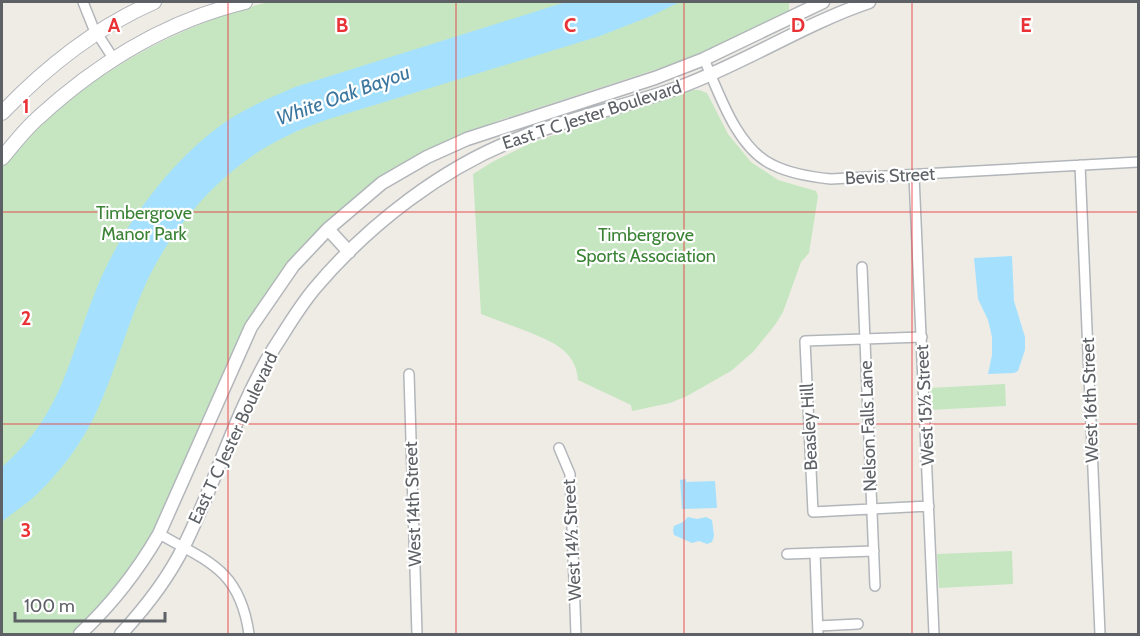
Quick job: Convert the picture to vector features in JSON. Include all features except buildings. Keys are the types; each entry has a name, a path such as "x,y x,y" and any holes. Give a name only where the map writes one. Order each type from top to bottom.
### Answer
{"main road":[{"path":"2,113 47,69 97,34 154,2"},
{"path":"2,158 37,118 77,84 113,58 179,23 225,4 245,2"}],"street":[{"path":"83,2 97,34 113,58"},
{"name":"East T C Jester Boulevard","path":"80,634 118,596 141,565 159,534 251,327 293,266 328,229 382,183 428,157 467,139 655,78 704,59 823,2"},
{"name":"East T C Jester Boulevard","path":"121,634 153,597 184,548 265,362 296,314 313,289 349,252 398,208 443,176 492,149 523,136 679,87 869,2"},
{"name":"Bevis Street","path":"704,59 736,128 745,142 771,165 801,175 831,179 914,176 1138,162"},
{"name":"West 16th Street","path":"1080,165 1100,634"},
{"name":"West 15½ Street","path":"914,176 934,634"},
{"path":"328,229 349,252"},
{"name":"Nelson Falls Lane","path":"862,267 875,586"},
{"path":"865,339 922,337"},
{"name":"Beasley Hill","path":"865,339 805,341 813,512 872,509"},
{"name":"West 14th Street","path":"409,374 417,634"},
{"name":"West 14½ Street","path":"559,448 570,474 576,634"},
{"path":"872,509 929,506"},
{"path":"159,534 220,569 230,580 246,614 249,634"},
{"path":"787,554 874,551"},
{"path":"815,553 818,630 858,624"}],"green space":[{"name":"Timbergrove Manor Park","path":"268,2 789,2 789,11 694,57 500,120 455,138 416,158 279,278 156,528 129,571 108,598 72,634 2,634 2,166 59,109 122,63 192,28"},
{"name":"Timbergrove Sports Association","path":"691,90 707,93 728,134 751,162 778,180 816,191 818,196 809,253 801,262 783,312 753,352 731,371 687,396 670,403 632,411 631,405 578,380 573,361 561,348 481,314 473,174 533,142"},
{"path":"1005,384 1006,406 930,410 929,388"},
{"path":"1012,551 1013,584 939,588 937,554"}],"water":[{"name":"White Oak Bayou","path":"566,2 680,2 600,36 329,119 292,133 244,162 205,197 172,237 159,259 140,297 103,397 78,446 33,498 2,522 2,467 23,447 52,404 71,360 98,285 122,238 154,191 192,150 233,117 295,87"},
{"path":"1012,256 1014,301 1025,337 1025,350 1018,371 988,374 992,355 992,337 988,320 978,299 974,258"},
{"path":"686,479 686,482 715,481 717,508 682,509 680,480"},
{"path":"688,517 697,519 706,517 712,520 714,536 712,542 692,543 674,535 674,526"}]}
